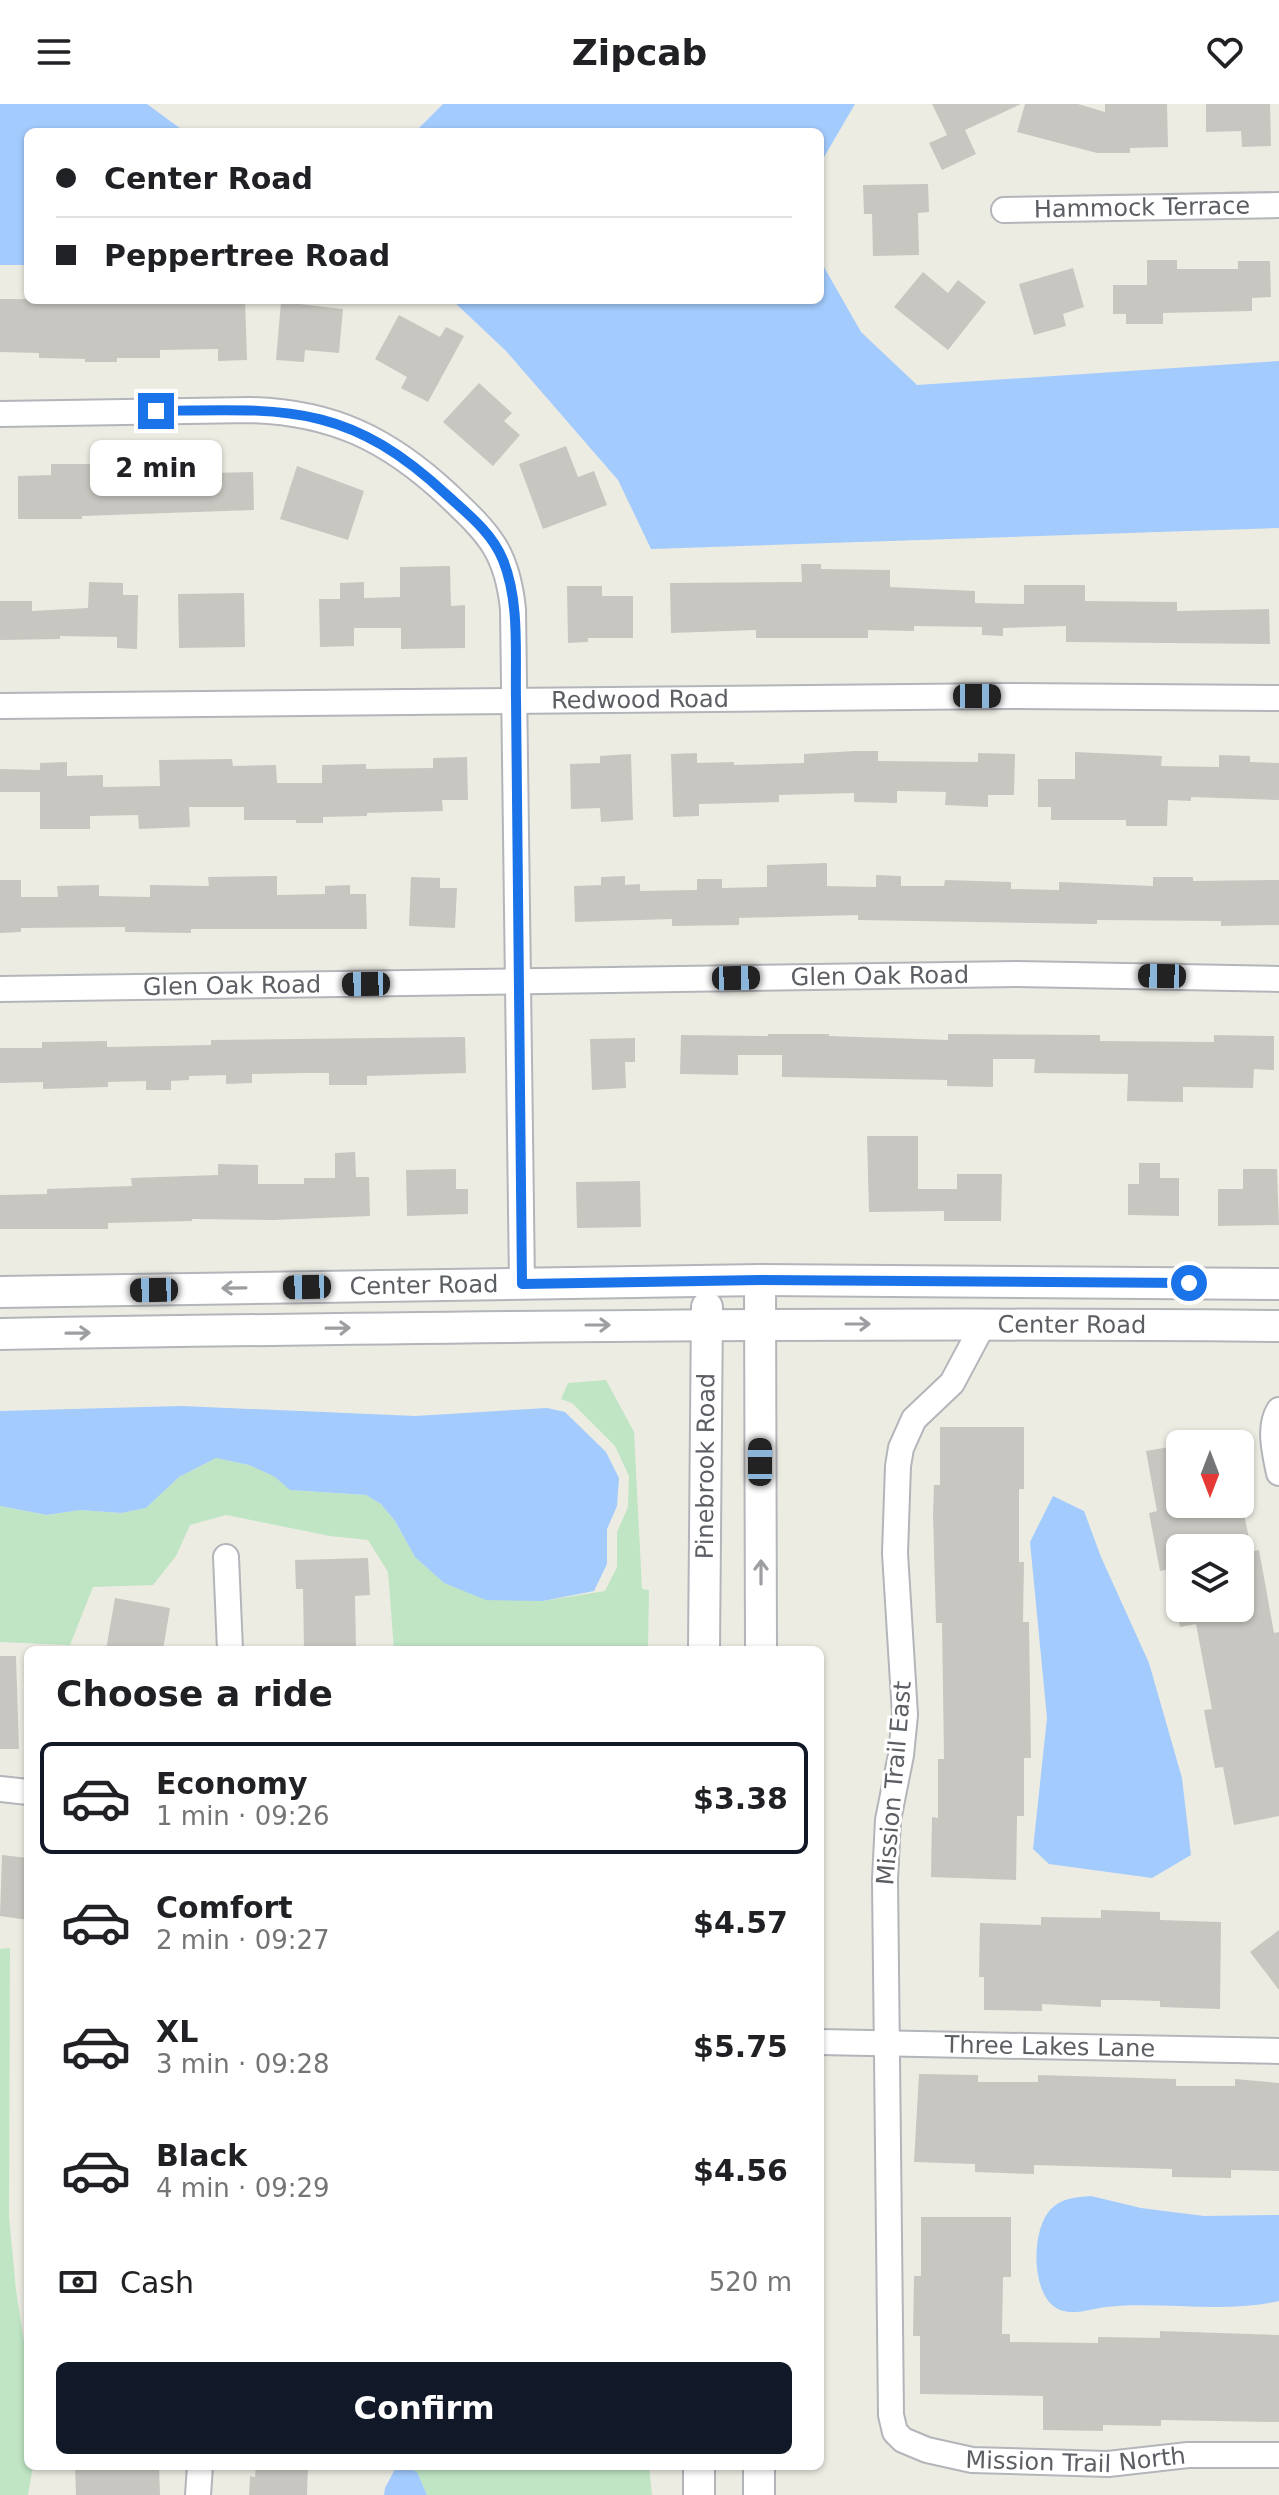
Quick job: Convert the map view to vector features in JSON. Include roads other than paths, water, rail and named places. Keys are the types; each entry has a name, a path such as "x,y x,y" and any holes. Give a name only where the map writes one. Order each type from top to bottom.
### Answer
{"street":[{"name":"Hammock Terrace","path":"1004,210 1279,205"},
{"path":"0,414 275,410 324,419 378,441 429,478 480,525 495,544 511,587 516,699 522,1284"},
{"name":"Redwood Road","path":"0,706 516,699 1279,698"},
{"name":"Glen Oak Road","path":"0,989 1017,974 1279,979"},
{"path":"760,1280 761,1646"},
{"name":"Center Road","path":"0,1292 760,1280 1279,1284"},
{"name":"Pinebrook Road","path":"704,1646 707,1281"},
{"name":"Mission Trail East","path":"891,2415 885,1879 887,1835 905,1715 895,1553 898,1466 901,1448 914,1419 952,1383 984,1323"},
{"name":"Center Road","path":"0,1334 760,1324 1279,1326"},
{"path":"1279,1410 1275,1415 1273,1431 1279,1473"},
{"path":"226,1557 230,1646"},
{"path":"0,1789 24,1792"},
{"name":"Three Lakes Lane","path":"824,2042 1279,2051"},
{"name":"Mission Trail North","path":"891,2415 895,2432 903,2440 927,2450 972,2460 1108,2464 1188,2455 1279,2455"},
{"path":"198,2495 200,2470"},
{"path":"699,2470 699,2495"},
{"path":"759,2470 759,2495"}],"water":[{"path":"0,104 147,104 180,128 24,128 24,265 0,265"},
{"path":"443,104 855,104 824,157 824,128 419,128"},
{"path":"824,267 861,332 917,385 1279,361 1279,528 651,549 618,480 506,351 456,304 824,304"},
{"path":"181,1406 415,1416 547,1408 565,1412 606,1452 619,1478 617,1506 607,1529 607,1564 594,1591 543,1601 486,1600 444,1583 415,1557 395,1521 381,1504 366,1495 290,1490 275,1477 249,1465 216,1458 179,1477 146,1508 121,1513 80,1510 47,1515 0,1506 0,1411"},
{"path":"1053,1496 1084,1511 1101,1557 1149,1663 1182,1778 1191,1855 1152,1878 1049,1864 1033,1849 1047,1718 1030,1542"},
{"path":"1091,2196 1141,2208 1204,2216 1279,2215 1279,2301 1236,2307 1127,2306 1075,2312 1058,2309 1049,2302 1038,2276 1036,2261 1040,2231 1044,2218 1055,2205"},
{"path":"394,2470 413,2470 417,2472 427,2495 384,2495"}]}
